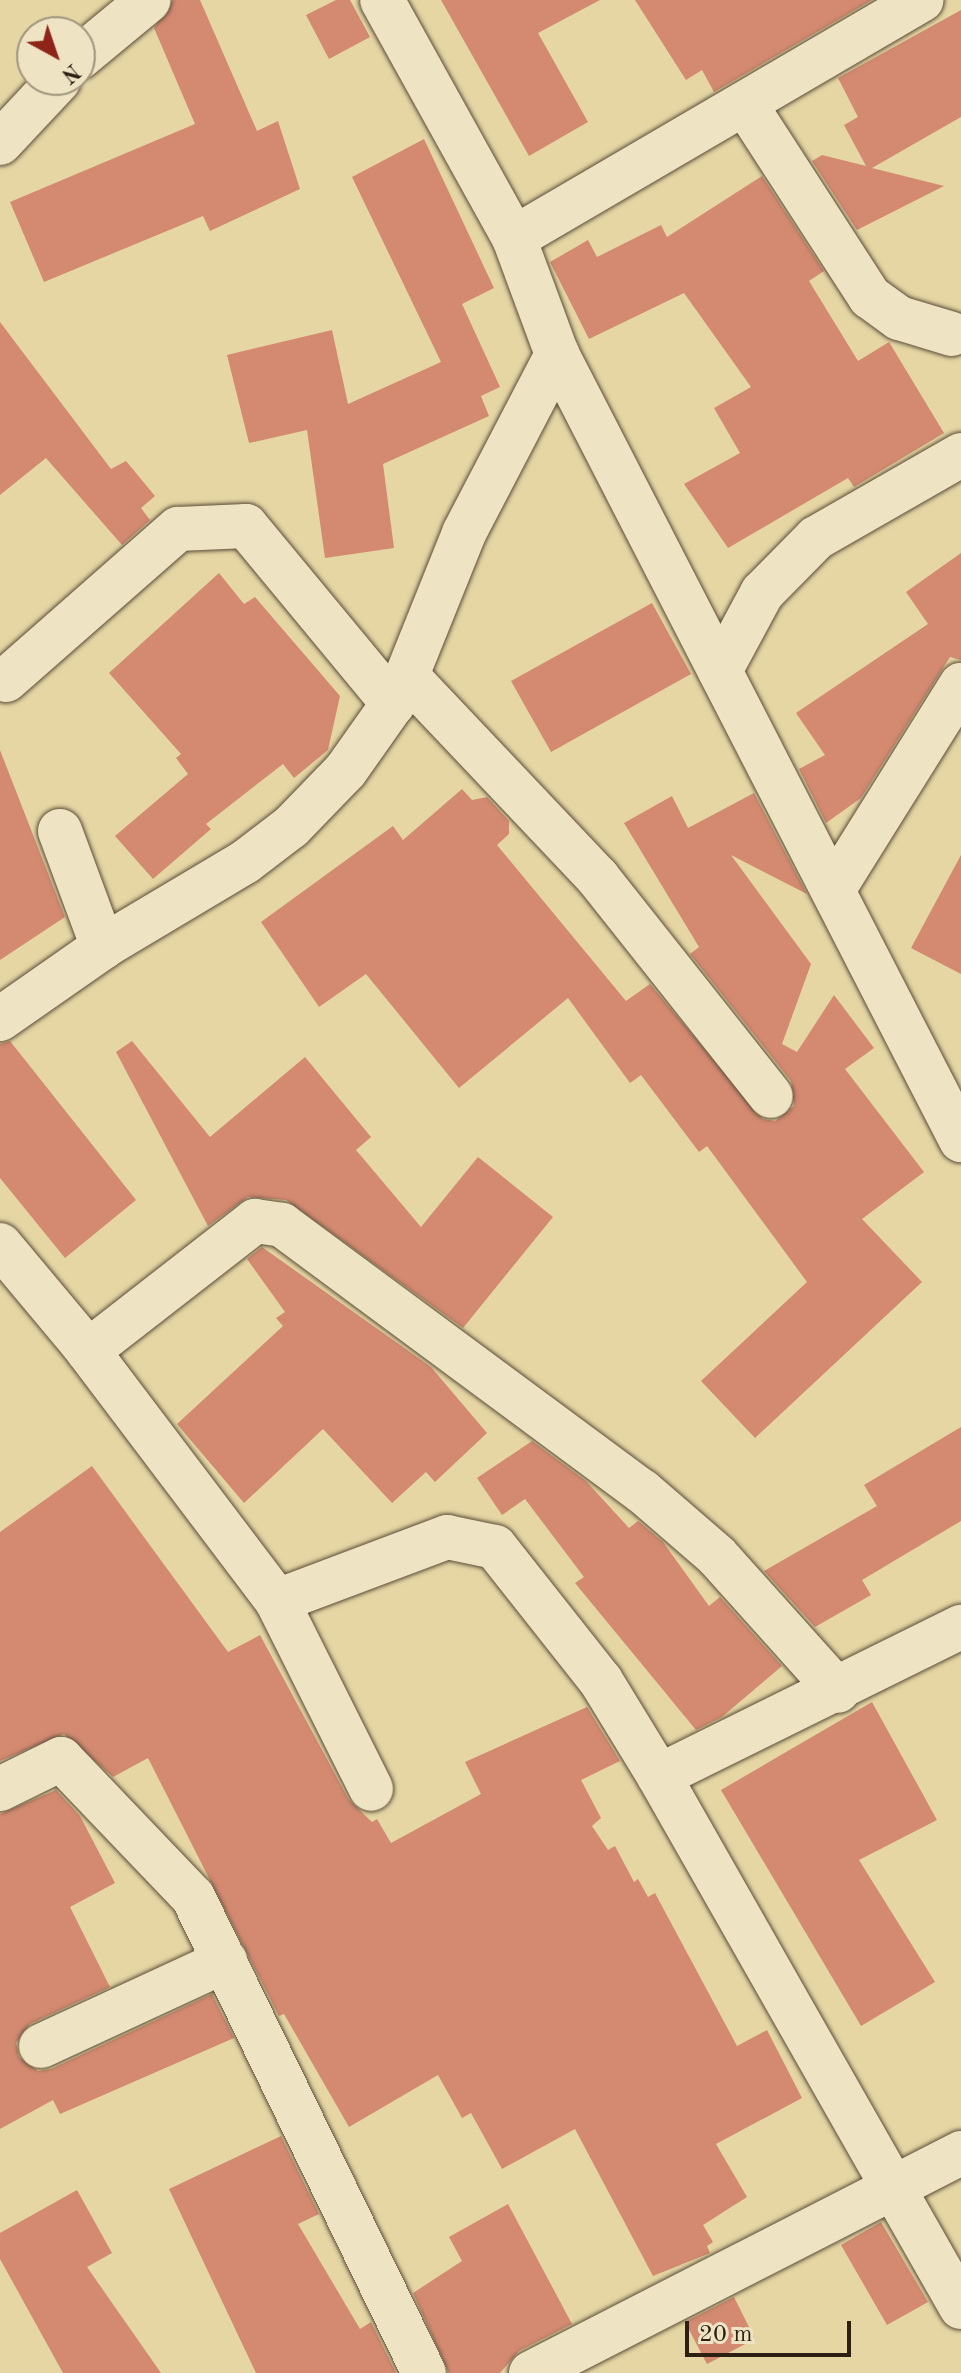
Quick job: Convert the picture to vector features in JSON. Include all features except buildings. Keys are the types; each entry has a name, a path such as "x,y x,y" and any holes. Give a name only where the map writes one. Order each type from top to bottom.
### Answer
{"street":[{"path":"96,44 149,0"},
{"path":"382,0 514,238 557,354 833,890 957,1115"},
{"path":"514,238 922,0"},
{"path":"0,143 44,96"},
{"path":"745,104 870,297 899,318 952,334"},
{"path":"0,1019 103,947 291,827 346,770 400,690 464,533 557,354"},
{"path":"720,671 762,593 816,538 961,455"},
{"path":"6,680 178,529 246,526 400,690 598,878 771,1096"},
{"path":"833,890 961,685"},
{"path":"60,831 103,947"},
{"path":"88,1351 255,1221 282,1225 308,1239 386,1308 499,1382 642,1491 717,1556 838,1691"},
{"path":"0,1245 88,1351 277,1601 371,1789"},
{"path":"277,1601 447,1537 495,1547 601,1681 659,1776 961,2307"},
{"path":"659,1776 838,1691 961,1627"},
{"path":"0,1789 61,1759 193,1897 424,2373"},
{"path":"41,2046 225,1961"},
{"path":"531,2373 895,2190 961,2153"}]}
